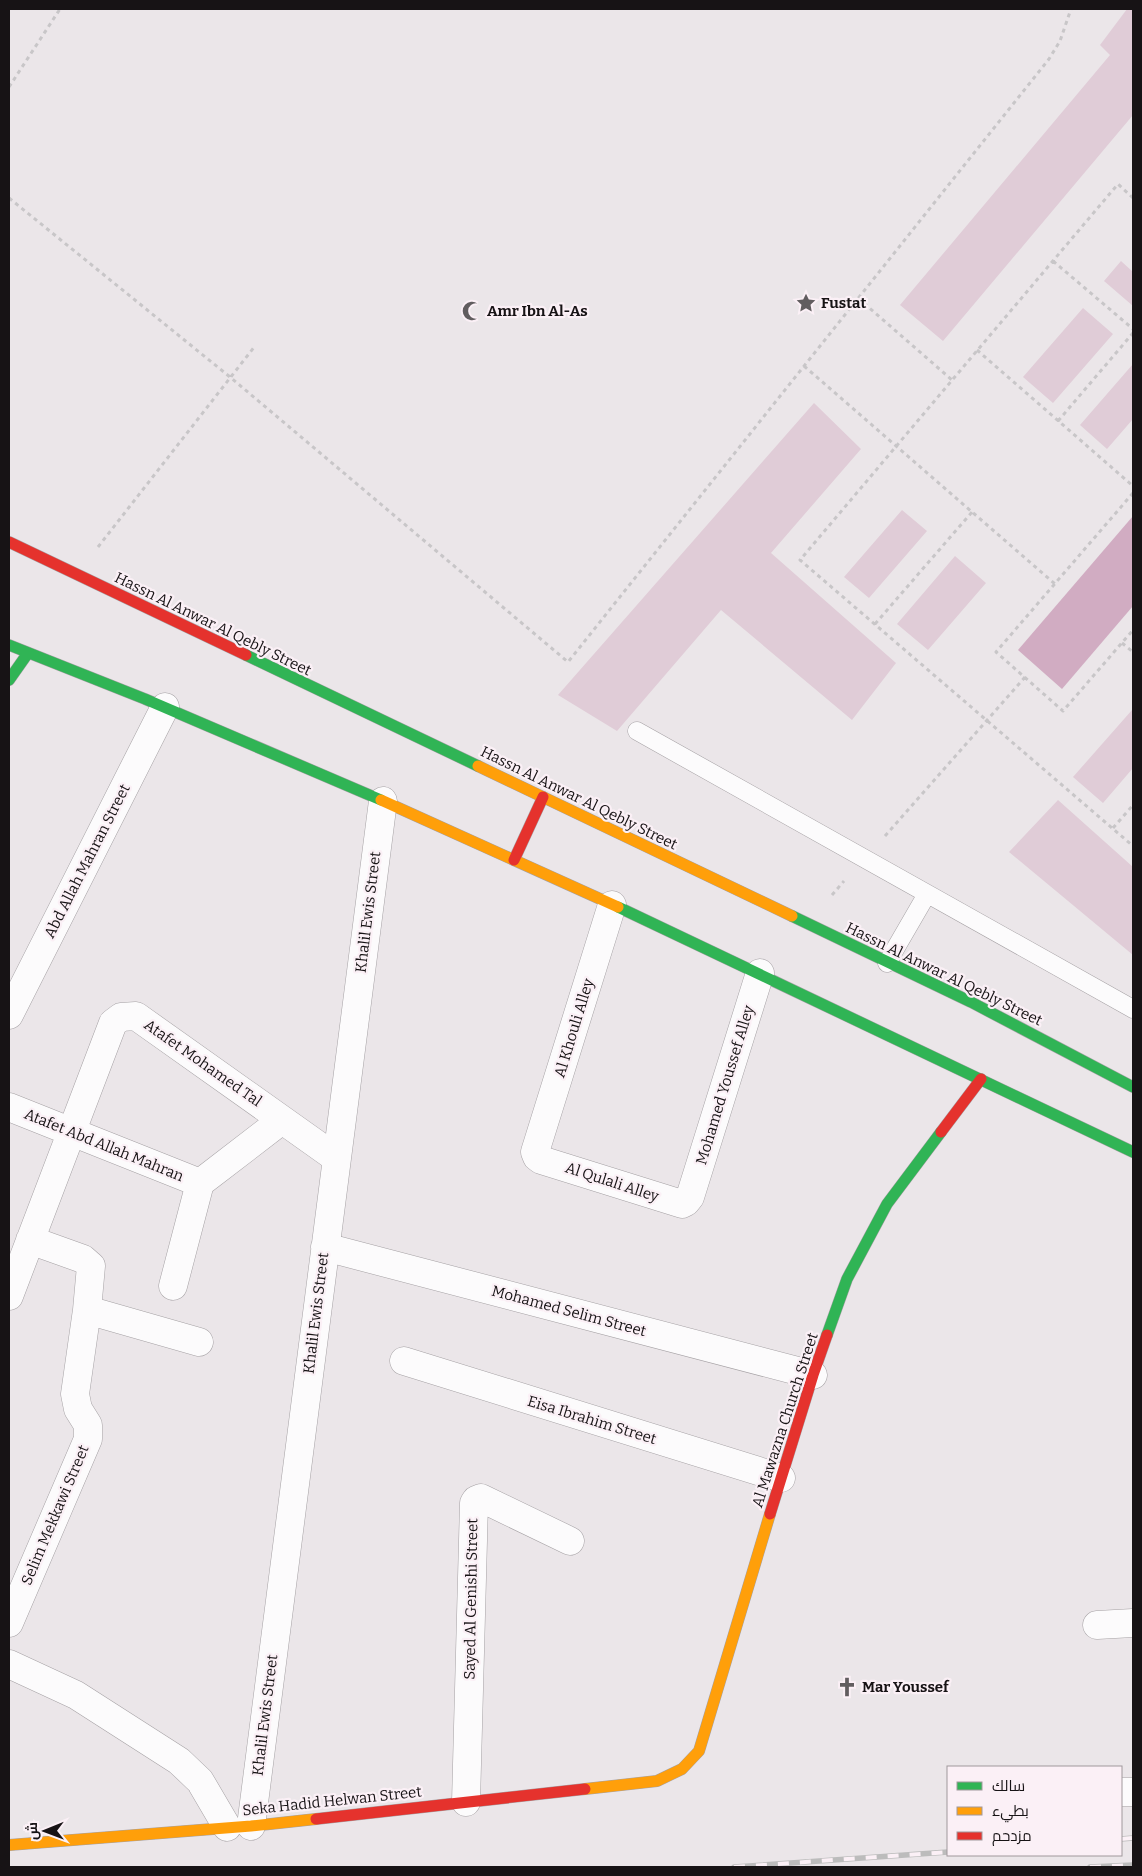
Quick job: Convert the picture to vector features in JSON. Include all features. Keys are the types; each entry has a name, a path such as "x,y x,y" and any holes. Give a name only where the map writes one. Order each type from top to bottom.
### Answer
{"main road":[{"name":"Hassn Al Anwar Al Qebly Street","path":"9,542 971,1002 1133,1087"},
{"path":"9,645 165,707 514,860 760,973 1133,1152"},
{"path":"9,680 28,653"},
{"path":"514,860 543,797"},
{"name":"Al Mawazna Church Street","path":"657,1781 682,1769 699,1751 813,1375 847,1279 887,1204 981,1079"},
{"name":"Seka Hadid Helwan Street","path":"9,1845 239,1826 657,1781"}],"street":[{"name":"Abd Allah Mahran Street","path":"9,1015 165,707"},
{"name":"Khalil Ewis Street","path":"239,1826 325,1247 383,801"},
{"name":"Al Khouli Alley","path":"535,1152 612,905"},
{"name":"Mohamed Youssef Alley","path":"690,1198 760,973"},
{"name":"Atafet Mohamed Tal","path":"71,1132 113,1023 121,1017 136,1016 336,1158"},
{"name":"Atafet Abd Allah Mahran","path":"9,1107 200,1183"},
{"path":"173,1286 200,1183 282,1120"},
{"path":"9,1296 71,1132"},
{"name":"Al Qulali Alley","path":"535,1152 541,1160 682,1204 690,1198"},
{"name":"Selim Mekkawi Street","path":"9,1623 88,1439 88,1425 78,1408 75,1394 91,1266 83,1259 30,1240"},
{"name":"Mohamed Selim Street","path":"325,1247 813,1375"},
{"path":"87,1310 199,1342"},
{"name":"Eisa Ibrahim Street","path":"404,1361 781,1478"},
{"name":"Sayed Al Genishi Street","path":"466,1802 474,1503 481,1498 570,1541"},
{"path":"1097,1625 1133,1624"},
{"path":"9,1664 76,1695 179,1761 200,1781 239,1826"}],"lane":[{"path":"636,732 866,857 927,894 1133,1008"},
{"path":"887,963 927,894"}],"path":[{"path":"9,86 60,9"},
{"path":"9,198 230,377 568,662 1049,59 1060,41 1070,9"},
{"path":"1133,198 1118,184 800,560 1133,846"},
{"path":"1053,261 1133,329"},
{"path":"858,298 952,380"},
{"path":"1058,421 1133,333"},
{"path":"76,575 255,346"},
{"path":"977,350 1133,486"},
{"path":"804,366 1055,584"},
{"path":"1133,493 996,652 1063,711 1133,630"},
{"path":"875,624 972,512"},
{"path":"1122,643 1133,652"},
{"path":"807,924 1025,677"},
{"path":"1113,828 1133,805"}],"shaded area":[{"path":"1127,9 1133,9 1133,115 943,341 900,305 1110,55 1100,45"},
{"path":"1121,261 1133,272 1133,306 1104,281"},
{"path":"1083,308 1113,334 1053,403 1023,377"},
{"path":"1133,364 1133,419 1107,449 1080,425"},
{"path":"814,403 861,449 771,553 896,663 852,720 721,610 617,731 558,695"},
{"path":"902,510 927,531 869,598 844,577"},
{"path":"1133,516 1133,606 1062,689 1018,650"},
{"path":"955,556 986,583 928,650 897,624"},
{"path":"1132,710 1133,768 1103,803 1073,777"},
{"path":"1058,800 1133,867 1133,955 1009,852"}],"railway":[{"path":"1122,1839 1133,1838"},
{"path":"734,1867 947,1852"},
{"path":"1090,1867 1133,1865"}],"traffic: fast":[{"path":"9,645 145,699 381,800"},
{"path":"9,680 28,653"},
{"path":"246,655 478,766"},
{"path":"618,907 1133,1152"},
{"path":"792,916 971,1002 1133,1087"},
{"path":"827,1335 847,1279 887,1204 941,1132"}],"traffic: slow":[{"path":"478,766 792,916"},
{"path":"381,800 618,907"},
{"path":"585,1789 657,1781 682,1769 699,1751 770,1514"},
{"path":"9,1845 316,1819"}],"traffic: jam":[{"path":"9,542 246,655"},
{"path":"514,860 543,797"},
{"path":"941,1132 981,1079"},
{"path":"770,1514 827,1335"},
{"path":"316,1819 585,1789"}],"place":[{"name":"Fustat","path":"806,303"},
{"name":"Amr Ibn Al-As","path":"472,311"},
{"name":"Mar Youssef","path":"847,1687"}]}
